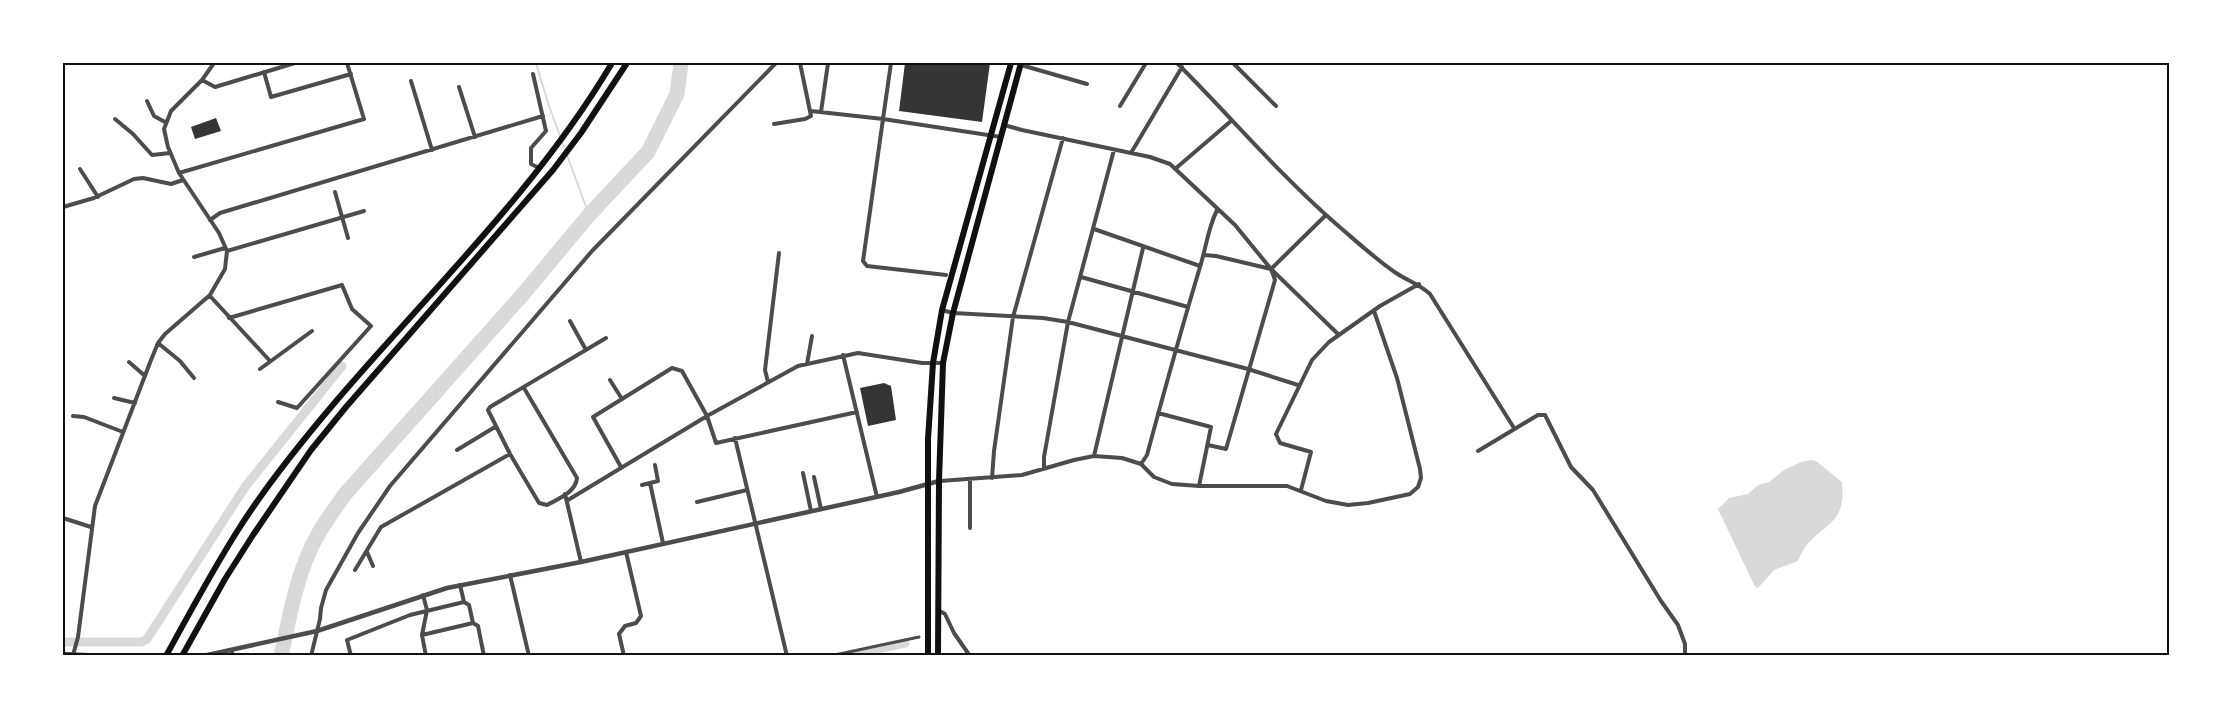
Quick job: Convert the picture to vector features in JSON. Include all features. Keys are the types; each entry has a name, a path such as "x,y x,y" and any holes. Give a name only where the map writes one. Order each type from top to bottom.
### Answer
{"main road":[{"path":"166,656 238,529 294,453 336,401 539,169 577,120 612,63"},
{"path":"182,656 253,535 311,450 346,406 553,170 627,63"},
{"path":"928,656 928,439 933,363 942,310 1011,63"},
{"path":"938,656 939,481 943,363 952,313 1021,64"}],"street":[{"path":"73,655 78,637 95,506 145,376 158,343 173,327 210,296 225,269 226,249 179,173 170,153 165,133 165,122 176,104 202,80 214,63"},
{"path":"202,80 215,87 294,63"},
{"path":"179,173 364,119 347,63"},
{"path":"311,656 323,597 358,533 390,486 592,251 776,63"},
{"path":"774,124 809,118 811,111 800,63"},
{"path":"821,112 828,63"},
{"path":"891,63 863,261 867,266 946,275"},
{"path":"1120,106 1146,63"},
{"path":"1178,63 1326,215 1395,273 1419,284 1430,294 1514,428"},
{"path":"1233,63 1276,106"},
{"path":"1021,64 1087,84"},
{"path":"1131,153 1182,68"},
{"path":"264,72 271,97 351,74"},
{"path":"533,74 546,131 531,148 531,164 539,169"},
{"path":"411,81 432,150"},
{"path":"459,87 475,137"},
{"path":"147,101 154,116 165,122"},
{"path":"811,111 1001,136"},
{"path":"210,220 220,213 543,116"},
{"path":"115,119 133,134 152,155 170,153"},
{"path":"1175,169 1232,121"},
{"path":"1004,125 1150,157 1170,164 1235,225 1271,269 1338,334"},
{"path":"992,478 1013,317 1063,138"},
{"path":"1044,468 1068,322 1114,150"},
{"path":"81,169 98,197"},
{"path":"63,207 98,197 134,179 143,178 171,184 183,180"},
{"path":"335,192 348,238"},
{"path":"1141,464 1148,455 1175,350 1204,255 1212,219 1217,209"},
{"path":"194,256 364,211"},
{"path":"1271,269 1326,215"},
{"path":"1094,229 1200,267"},
{"path":"1094,456 1143,248"},
{"path":"768,382 765,370 779,253"},
{"path":"1204,255 1271,269"},
{"path":"1208,445 1226,449 1275,280 1271,269"},
{"path":"1081,277 1188,307"},
{"path":"1301,490 1311,452 1280,443 1276,434 1311,360 1338,334 1419,284"},
{"path":"229,318 342,285 352,309 371,326 297,408 278,402"},
{"path":"210,296 270,361"},
{"path":"942,310 952,313 1068,322 1248,369 1298,386"},
{"path":"203,656 317,631 423,594 460,585 581,562 877,497 939,481 1022,475 1074,459 1094,456 1122,458 1141,464 1154,477 1172,484 1287,486 1326,501 1348,505 1410,494 1418,487 1421,478 1420,469 1397,378 1374,311"},
{"path":"570,321 586,350"},
{"path":"260,369 312,331"},
{"path":"807,364 812,336"},
{"path":"524,388 577,478 575,486 547,505 540,505 488,414 489,409 606,338"},
{"path":"158,343 194,378"},
{"path":"568,500 707,416 798,366 858,353 943,363"},
{"path":"843,355 877,497"},
{"path":"129,362 145,376"},
{"path":"621,467 593,417 672,368 682,371 707,416 716,443 857,412"},
{"path":"610,380 622,399"},
{"path":"114,398 135,403"},
{"path":"1158,413 1211,427 1199,486"},
{"path":"1478,451 1538,415 1545,415 1571,467 1593,490 1660,601 1678,625 1685,644 1685,656"},
{"path":"73,416 84,417 123,432"},
{"path":"457,450 495,427"},
{"path":"735,438 787,656"},
{"path":"355,570 381,527 510,454"},
{"path":"642,485 658,481 655,465"},
{"path":"803,473 811,511"},
{"path":"814,477 821,509"},
{"path":"970,478 970,528"},
{"path":"650,483 663,543"},
{"path":"697,502 747,490"},
{"path":"565,494 581,562"},
{"path":"63,518 91,527"},
{"path":"366,552 373,566"},
{"path":"624,656 619,634 625,626 636,623 641,616 626,552"},
{"path":"510,574 529,656"},
{"path":"460,585 464,602"},
{"path":"423,594 427,610 422,635 426,656"},
{"path":"351,656 347,640 410,615 464,602 469,605 473,622 478,626 484,656"},
{"path":"938,610 945,614 954,633 970,656"},
{"path":"422,635 473,622"},
{"path":"830,656 919,638"},
{"path":"232,650 232,656"},
{"path":"63,654 104,656"}],"shaded area":[{"path":"1811,460 1816,461 1842,482 1840,510 1828,526 1804,549 1798,561 1774,570 1758,588 1755,587 1718,509 1729,498 1748,494 1758,485 1769,482 1784,470"}],"building":[{"path":"905,63 990,63 982,122 899,111"},
{"path":"216,118 221,131 195,139 191,127"},
{"path":"884,383 891,386 896,420 868,426 860,388"}],"waterway":[{"path":"536,63 549,106 589,215"},
{"path":"281,656 293,601 305,561 327,520 346,493 524,293 589,215 648,152 677,94 681,63"},
{"path":"63,642 142,642 147,639 245,487 342,366"},
{"path":"846,656 905,643"}]}
